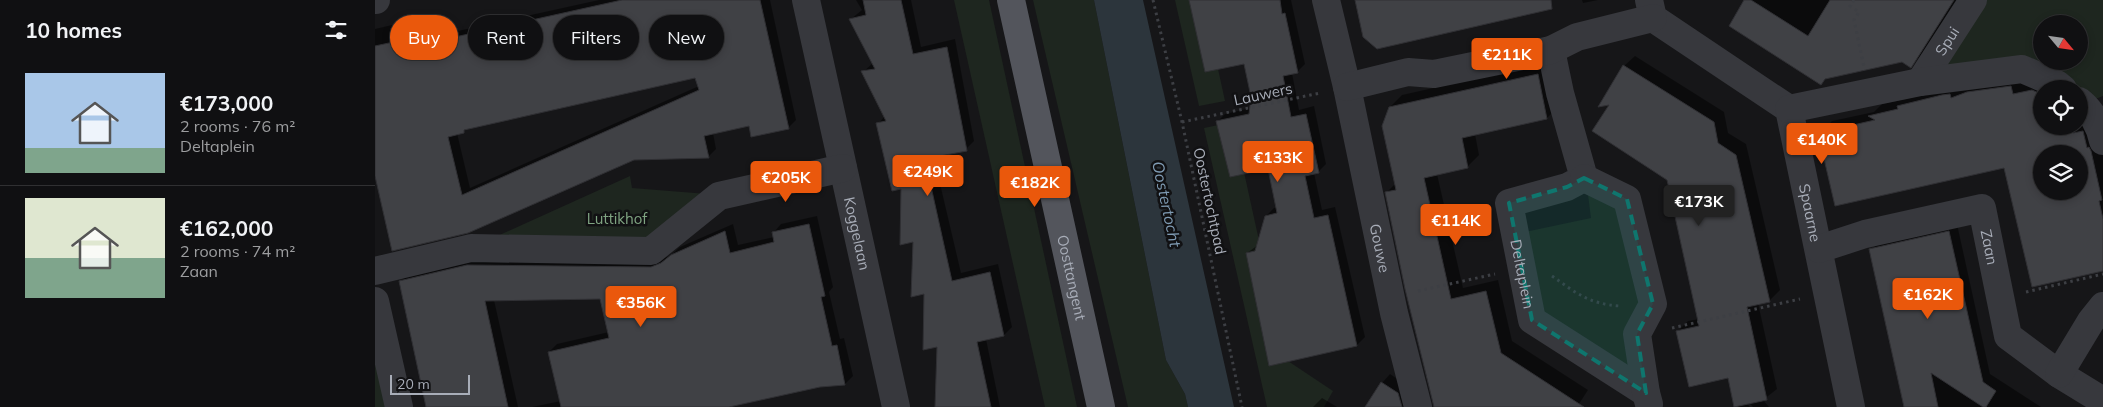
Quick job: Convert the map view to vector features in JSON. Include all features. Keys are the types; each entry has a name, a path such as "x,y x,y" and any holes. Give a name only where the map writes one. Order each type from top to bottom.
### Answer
{"main road":[{"name":"Oosttangent","path":"1011,0 1101,407"}],"street":[{"name":"Koggelaan","path":"806,0 896,407"},
{"name":"Gouwe","path":"1326,0 1347,88 1390,297 1415,395"},
{"name":"Spui","path":"1920,82 1973,0"},
{"path":"1347,88 1408,72 1434,74 1551,50 1577,37 1651,9 1789,109 1920,82 2022,69 2048,80"},
{"path":"1551,50 1560,93 1584,178"},
{"name":"Spaarne","path":"1789,109 1851,407"},
{"path":"2088,109 2101,133 2103,141"},
{"path":"375,271 471,248 651,251 719,196 843,168"},
{"name":"Deltaplein","path":"1584,178 1627,199 1653,304 1637,334 1648,400 1532,320 1509,203 1567,187 1584,178"},
{"name":"Zaan","path":"1819,249 1865,234 1982,208 2008,336 2059,374 2103,401"},
{"path":"375,301 399,407"},
{"path":"2059,374 2091,321 2103,306"}],"path":[{"name":"Oostertochtpad","path":"1153,0 1182,122 1242,407"},
{"path":"1854,0 1850,6 1859,12 1854,20 1869,92"},
{"name":"Lauwers","path":"1182,122 1347,88"},
{"path":"1390,297 1539,266 1581,297 1606,305 1630,308 1665,330 1827,292"},
{"path":"2000,298 2103,274"}],"highlighted area":[{"path":"1584,178 1627,199 1653,304 1637,334 1646,393 1532,320 1509,203 1567,187"}],"green space":[{"path":"954,0 989,0 1077,407 1045,407"},
{"path":"1033,0 1094,0 1166,360 1185,394 1188,407 1128,407"},
{"path":"1175,0 1203,0 1225,101 1199,106"},
{"path":"1983,0 2103,0 2103,96 2093,100 2088,96 2088,80 2067,80 2058,73 1941,66"},
{"path":"1233,122 1285,359 1333,391 1324,407 1267,407 1204,128"},
{"name":"Luttikhof","path":"630,176 632,188 720,195 651,251 471,248"},
{"path":"1588,195 1623,208 1646,294 1634,367 1627,374 1544,319 1525,232 1591,218"},
{"path":"375,353 387,407 375,407"}],"water":[{"name":"Oostertocht","path":"1094,0 1143,0 1234,407 1188,407 1185,394 1166,360"}],"building":[{"path":"622,0 760,0 789,129 751,137 749,126 704,136 709,158 634,160 468,233 392,251 375,176 375,46 390,43 390,60 458,60 458,36 468,34 468,60 543,60 543,18 553,15 553,60 639,60 639,15 554,15","holes":["695,78 699,90 462,195 448,137 464,133 464,130"]},
{"path":"863,0 901,0 913,54 947,47 967,151 929,158 934,182 930,182 952,281 990,272 1004,336 977,342 991,407 935,407 937,347 923,350 924,294 911,297 913,242 900,245 901,189 892,191 876,123 886,121 861,71 875,69 849,19 866,15"},
{"path":"1189,0 1280,0 1282,14 1285,13 1298,73 1283,76 1291,117 1306,114 1319,173 1305,176 1314,218 1328,215 1357,346 1269,366 1246,253 1255,251 1265,216 1277,213 1268,169 1230,177 1216,121 1249,114 1251,97 1244,64 1205,72"},
{"path":"1355,0 1551,0 1552,9 1377,49 1363,37"},
{"path":"1744,0 1751,0 1808,36 1830,0 1954,0 1911,68 1902,62 1825,79 1821,85 1729,26"},
{"path":"1623,65 1714,122 1718,143 1736,155 1770,302 1747,307 1767,400 1734,407 1728,378 1689,387 1676,331 1699,326 1667,180 1592,131 1609,105 1598,107"},
{"path":"1538,74 1547,119 1462,138 1468,168 1424,178 1451,299 1486,291 1501,353 1584,407 1434,407 1405,289 1385,192 1396,190 1382,126 1389,107"},
{"path":"2011,86 2013,94 2032,90 2033,135 2084,135 2086,145 2033,145 2033,200 2088,200 2089,147 2102,200 2099,201 2103,219 2103,271 2032,287 2004,168 1835,206 1818,133 1875,120 1868,116 1898,109 1897,106 1942,95 1950,94 1951,98 1967,92"},
{"path":"809,224 825,296 821,297 832,346 837,345 845,385 820,387 729,407 561,407 548,352 609,338 600,299 485,301 508,407 426,407 399,281 467,265 651,267 661,263 671,255 725,231 730,253 774,242 772,232"},
{"path":"1949,231 1983,382 1996,391 1986,407 1983,407 1931,373 1938,407 1904,407 1869,249"},
{"path":"1381,382 1398,393 1402,407 1365,407"}]}
